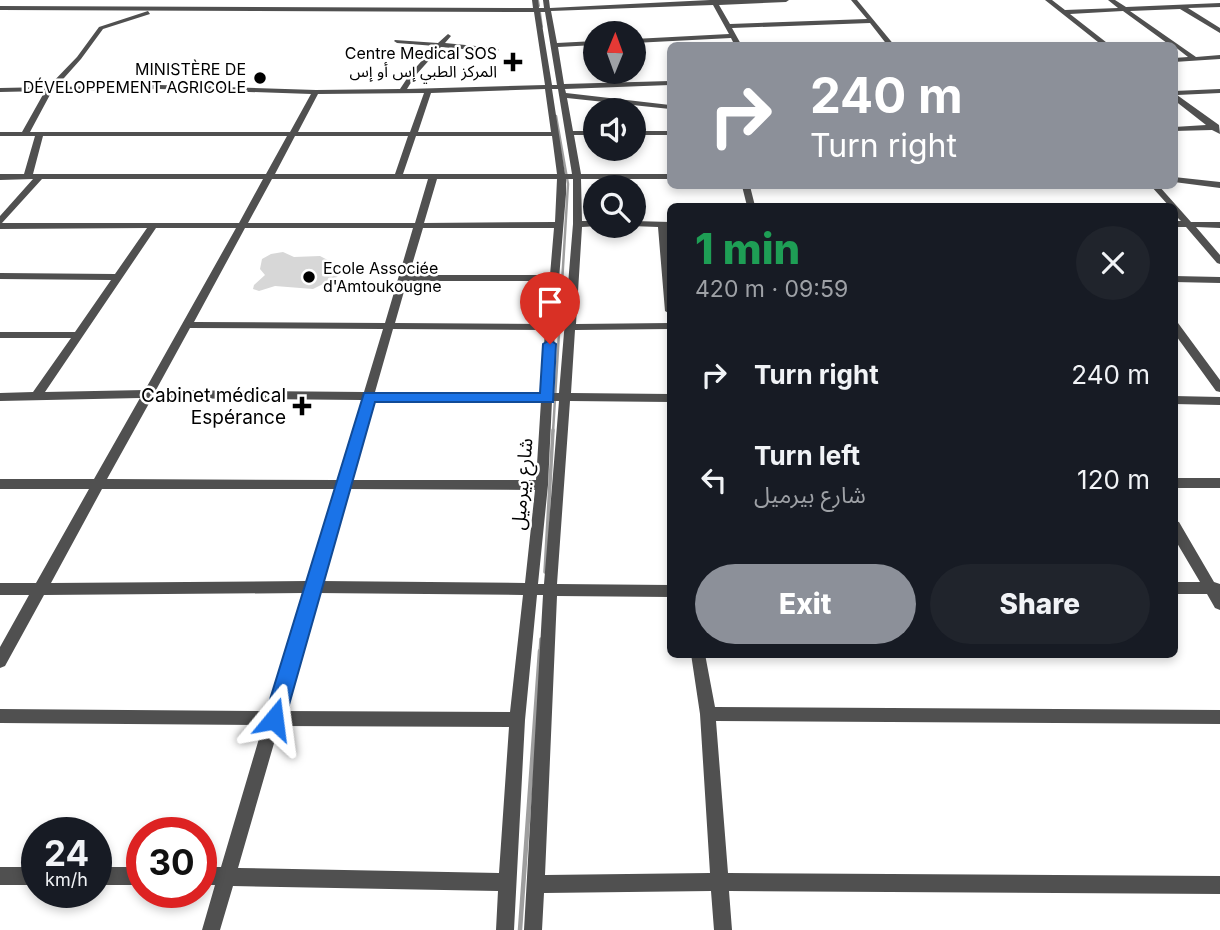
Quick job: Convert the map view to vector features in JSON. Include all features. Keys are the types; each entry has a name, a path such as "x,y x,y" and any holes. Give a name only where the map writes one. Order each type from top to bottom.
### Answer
{"street":[{"path":"123,8 132,0"},
{"path":"303,9 311,0"},
{"path":"386,9 390,0"},
{"path":"0,8 386,9 786,0"},
{"path":"853,0 889,42"},
{"path":"1048,0 1103,42"},
{"path":"1111,0 1171,42"},
{"path":"1170,0 1220,32"},
{"path":"714,1 737,42"},
{"path":"1063,12 1220,5"},
{"name":"شارع بيرميل","path":"505,930 517,720 542,485 561,175 554,134 555,45 542,6"},
{"name":"شارع بيرميل","path":"533,930 550,591 578,224 577,176 569,133 556,92 542,6"},
{"path":"25,134 49,90 79,58 101,28 165,9"},
{"path":"729,26 871,21"},
{"path":"402,91 412,75 448,36"},
{"path":"646,40 734,36"},
{"path":"397,41 496,51"},
{"path":"555,45 583,44"},
{"path":"1178,47 1195,59"},
{"path":"1178,60 1220,57"},
{"path":"0,90 159,87 316,92 556,92 667,83"},
{"path":"398,177 428,91"},
{"path":"1178,95 1220,91"},
{"path":"0,661 316,92"},
{"path":"556,92 667,107"},
{"path":"1178,98 1218,129"},
{"path":"1178,129 1218,129"},
{"path":"569,133 583,133"},
{"path":"646,133 667,133"},
{"path":"0,134 554,134"},
{"path":"27,176 39,135"},
{"path":"0,221 41,176"},
{"path":"0,177 667,176"},
{"path":"211,930 433,177"},
{"path":"1178,178 1220,185"},
{"path":"1158,189 1170,203"},
{"path":"1178,212 1220,261"},
{"path":"578,224 583,224"},
{"path":"646,224 666,224 667,246"},
{"path":"0,226 558,225"},
{"path":"1178,225 1220,225"},
{"path":"36,397 153,226"},
{"path":"0,276 118,277"},
{"path":"403,278 554,278"},
{"path":"1178,279 1220,280"},
{"path":"186,325 550,327"},
{"path":"570,327 667,326"},
{"path":"1178,330 1220,388"},
{"path":"0,335 79,335"},
{"path":"0,397 147,394 667,398"},
{"path":"1178,400 1220,401"},
{"path":"1178,484 1220,483"},
{"path":"0,484 542,485"},
{"path":"1178,532 1216,588 1220,604"},
{"path":"0,589 312,587 667,591"},
{"path":"1178,588 1216,588"},
{"path":"699,658 708,714 723,930"},
{"path":"708,714 1220,716"},
{"path":"0,716 517,720"},
{"path":"0,876 21,876"},
{"path":"217,876 509,882"},
{"path":"535,884 720,882 1220,885"}],"shaded area":[{"path":"283,252 294,257 320,256 343,268 337,277 313,289 275,286 259,291 253,289 265,275 260,269 262,259"}],"waterway":[{"path":"538,0 539,6"},
{"path":"540,12 542,27"},
{"path":"553,432 568,184 556,116"},
{"path":"545,572 553,430"},
{"path":"540,653 541,639"},
{"path":"520,930 540,651"}],"place":[{"name":"Centre Medical SOS المركز الطبي إس أو إس","path":"513,62"},
{"name":"MINISTÈRE DE DÉVELOPPEMENT AGRICOLE","path":"260,78"},
{"name":"Ecole Associée d'Amtoukougne","path":"309,277"},
{"name":"Cabinet médical Espérance","path":"302,406"}],"route":[{"path":"274,719 369,397 547,399 550,344"}]}
